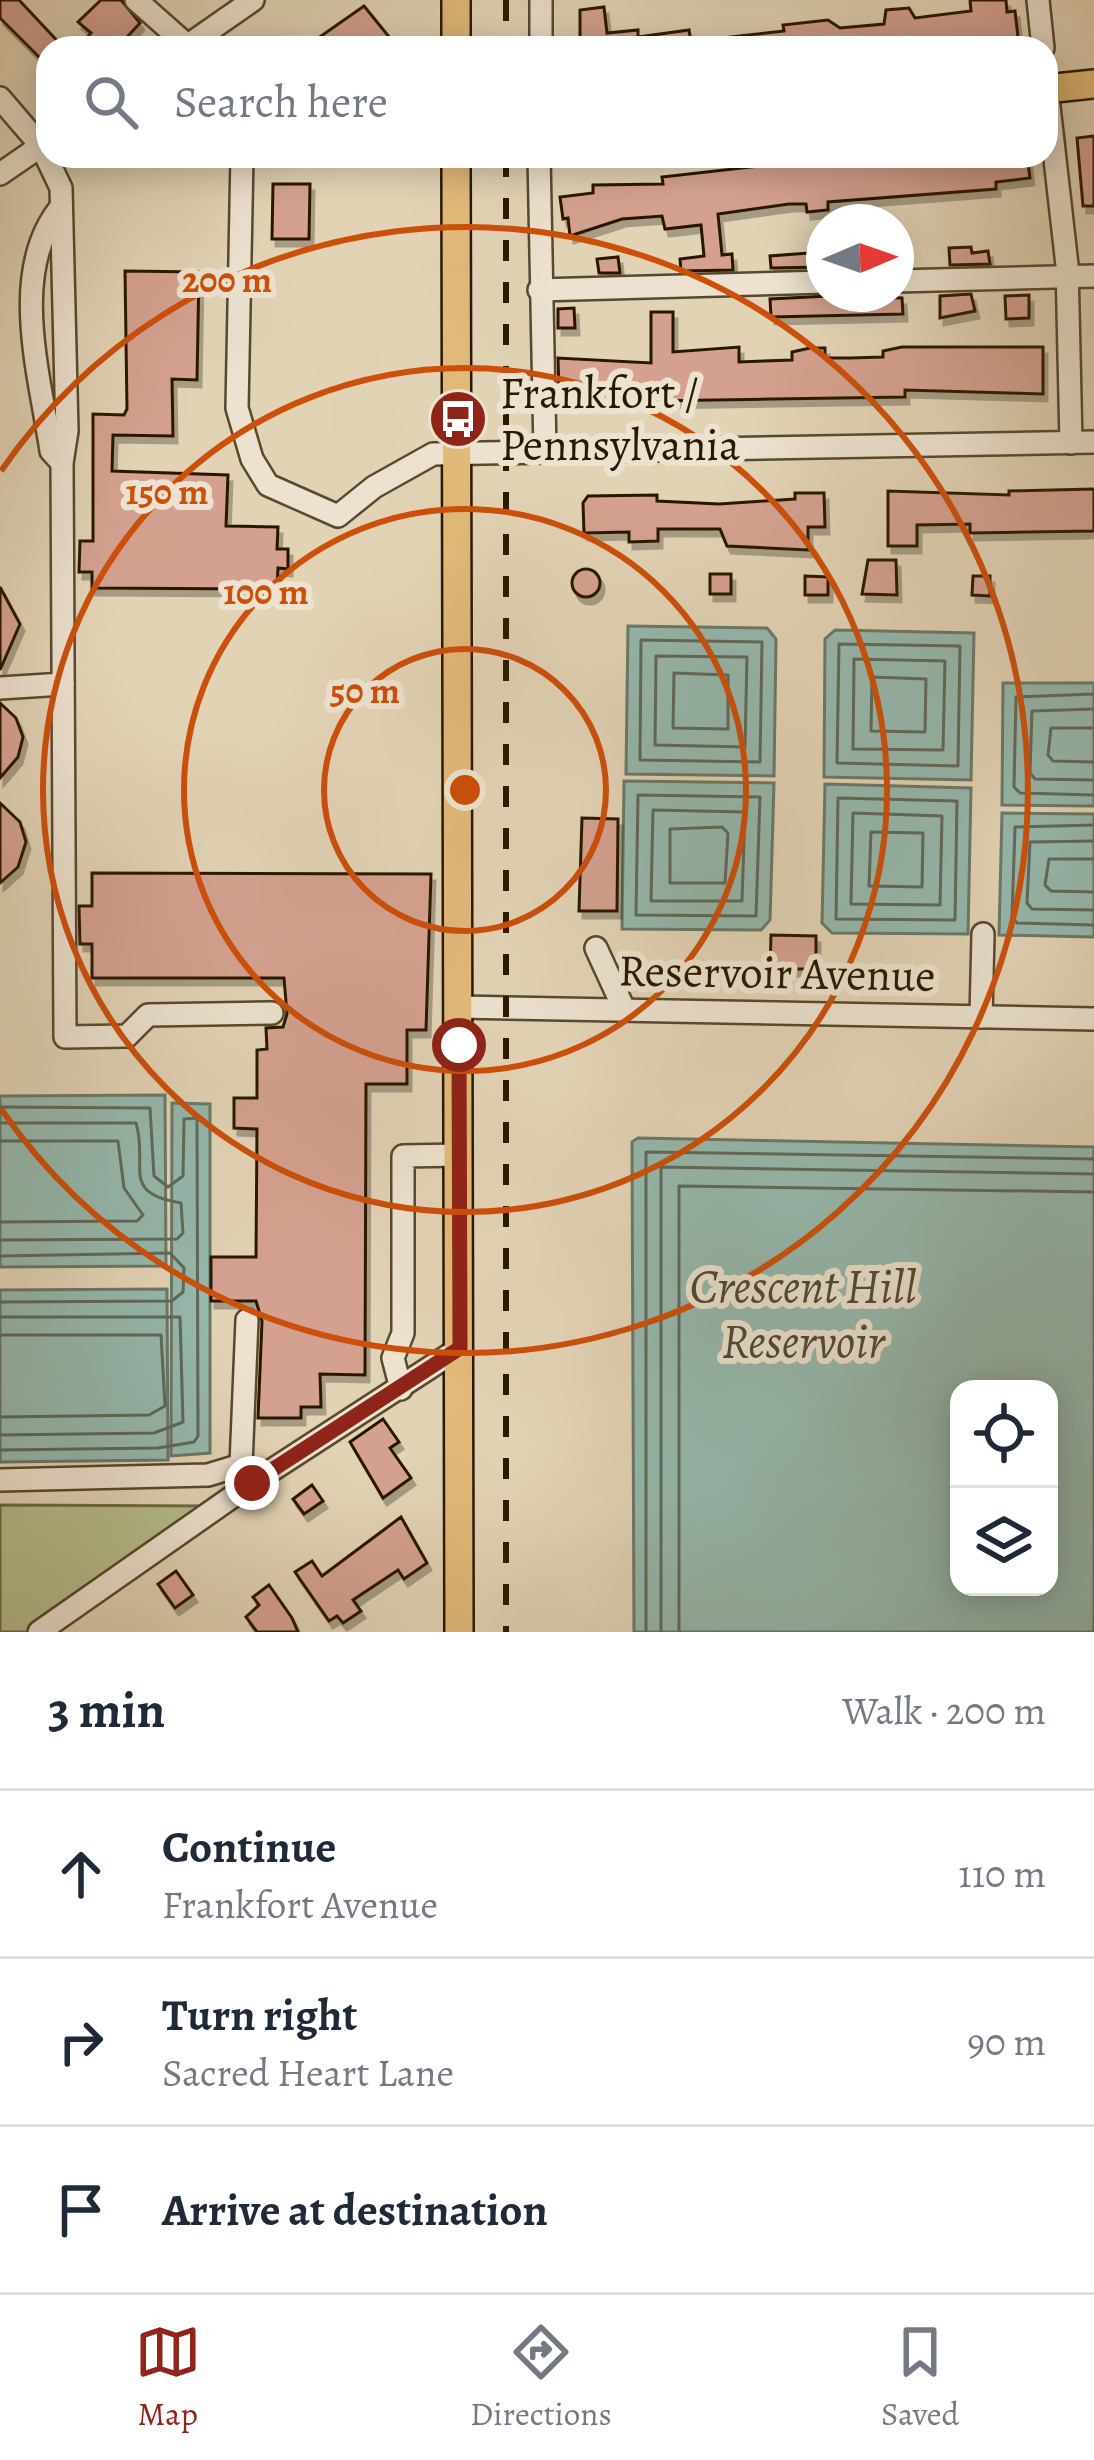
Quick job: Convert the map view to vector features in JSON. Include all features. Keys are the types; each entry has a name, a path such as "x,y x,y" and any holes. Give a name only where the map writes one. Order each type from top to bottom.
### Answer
{"main road":[{"path":"456,0 456,36"},
{"path":"1058,88 1094,84"},
{"path":"456,168 459,1632"}],"street":[{"path":"136,0 174,36"},
{"path":"202,36 253,0"},
{"path":"541,0 541,36"},
{"path":"1038,0 1041,36"},
{"path":"0,98 36,135"},
{"path":"0,174 36,149"},
{"path":"53,168 61,188 67,430 62,463 65,1037 127,1036 148,1015 272,1013"},
{"path":"242,168 237,408 252,459 268,485 338,516 419,459 458,452 1083,442 1055,168"},
{"path":"539,168 545,452"},
{"path":"914,280 1094,276"},
{"path":"539,290 806,283"},
{"path":"0,688 63,684"},
{"path":"981,1017 983,934"},
{"path":"596,948 624,1009"},
{"name":"Reservoir Avenue","path":"459,1007 1094,1019"},
{"path":"401,1389 393,1358 403,1334 403,1156 459,1155"},
{"path":"246,1474 247,1320"},
{"path":"39,1632 246,1474 401,1389 460,1348"},
{"path":"0,1480 246,1474"}],"green space":[{"path":"0,1505 206,1506 27,1632 0,1632"}],"water":[{"path":"628,626 767,628 776,639 774,776 626,774"},
{"path":"835,630 974,633 971,780 824,777 825,639"},
{"path":"1003,683 1094,683 1094,806 1002,805"},
{"path":"624,781 774,783 770,920 761,930 622,929"},
{"path":"825,784 971,788 968,934 832,933 822,923"},
{"path":"1002,813 1094,814 1094,937 999,935"},
{"path":"165,1095 166,1266 0,1267 0,1096"},
{"path":"172,1103 210,1104 210,1453 171,1456"},
{"name":"Crescent Hill Reservoir","path":"638,1138 1094,1147 1094,1632 634,1632 632,1142"},
{"path":"167,1289 168,1460 0,1462 0,1290"}],"building":[{"path":"0,0 19,0 53,36 36,36 36,54 0,18"},
{"path":"101,0 121,0 140,23 128,36 88,36 91,33 78,22"},
{"path":"970,0 1006,0 1007,12 1015,11 1018,36 739,36 828,20 840,28 884,24 886,10 909,8 915,18 971,11"},
{"path":"364,6 388,36 321,36"},
{"path":"604,7 607,33 638,30 638,36 580,36 580,10"},
{"path":"689,30 690,36 645,36"},
{"path":"1094,136 1094,206 1083,206 1077,138"},
{"path":"742,168 1029,168 1030,178 996,182 996,189 789,204 718,214 722,255 732,254 733,270 681,271 680,259 704,256 701,225 665,229 662,216 622,219 570,236 560,197 593,193 593,185 663,184 662,177"},
{"path":"273,184 310,184 309,239 272,239"},
{"path":"971,247 972,253 988,251 990,264 950,265 949,248"},
{"path":"806,253 806,267 771,268 770,256"},
{"path":"618,257 620,273 599,273 597,259"},
{"path":"125,271 199,272 197,380 172,379 173,436 113,435 112,471 228,475 226,526 278,527 277,549 288,549 288,569 278,568 277,589 92,588 92,572 79,572 80,541 93,541 93,414 124,415 127,409"},
{"path":"971,294 975,311 940,318 940,296"},
{"path":"1029,295 1029,318 1006,319 1005,296"},
{"path":"806,297 806,312 903,314 771,317 770,299"},
{"path":"574,308 575,328 558,328 558,309"},
{"path":"651,312 673,312 673,352 739,347 739,362 792,360 792,352 810,348 825,348 825,358 850,358 883,357 883,351 902,347 1043,347 1043,394 905,390 905,397 585,402 585,393 559,394 558,358 651,363"},
{"path":"1094,489 1094,531 970,533 970,524 917,525 917,546 888,546 888,491 1009,495 1009,491"},
{"path":"795,493 824,493 825,527 808,527 808,550 727,546 720,529 658,529 658,541 629,542 629,532 584,533 583,503 588,496 657,495 657,501 719,504 795,499"},
{"path":"868,560 896,560 897,595 862,594"},
{"path":"586,569 596,573 600,583 596,593 586,597 576,593 572,583 576,573"},
{"path":"710,574 731,574 731,594 710,594"},
{"path":"805,576 828,577 828,595 805,595"},
{"path":"973,576 990,576 990,596 972,595"},
{"path":"0,587 20,624 0,670"},
{"path":"0,703 16,718 23,737 18,757 0,778"},
{"path":"0,803 20,822 26,842 18,867 0,883"},
{"path":"582,818 618,819 617,911 579,911"},
{"path":"92,873 431,874 426,1030 407,1030 407,1084 366,1084 365,1375 320,1374 321,1407 301,1407 301,1418 258,1418 262,1321 256,1301 211,1301 211,1257 256,1257 257,1129 234,1128 234,1098 257,1098 257,1050 267,1049 266,1028 283,1027 287,1014 284,978 92,978 92,944 80,944 79,906 92,906"},
{"path":"771,935 816,936 816,969 770,969"},
{"path":"383,1419 399,1442 390,1448 411,1478 383,1498 350,1442"},
{"path":"312,1485 323,1501 304,1514 293,1499"},
{"path":"401,1517 427,1563 404,1579 398,1570 353,1600 361,1611 343,1623 337,1616 329,1621 295,1572 312,1561 322,1576"},
{"path":"176,1571 193,1595 175,1608 158,1584"},
{"path":"269,1585 298,1632 257,1632 246,1617 259,1605 253,1597"}],"railway":[{"path":"506,0 506,36"},
{"path":"506,168 506,1632"}],"place":[{"name":"Frankfort / Pennsylvania","path":"458,419"}],"route":[{"path":"252,1483 460,1348 459,1045"}]}
